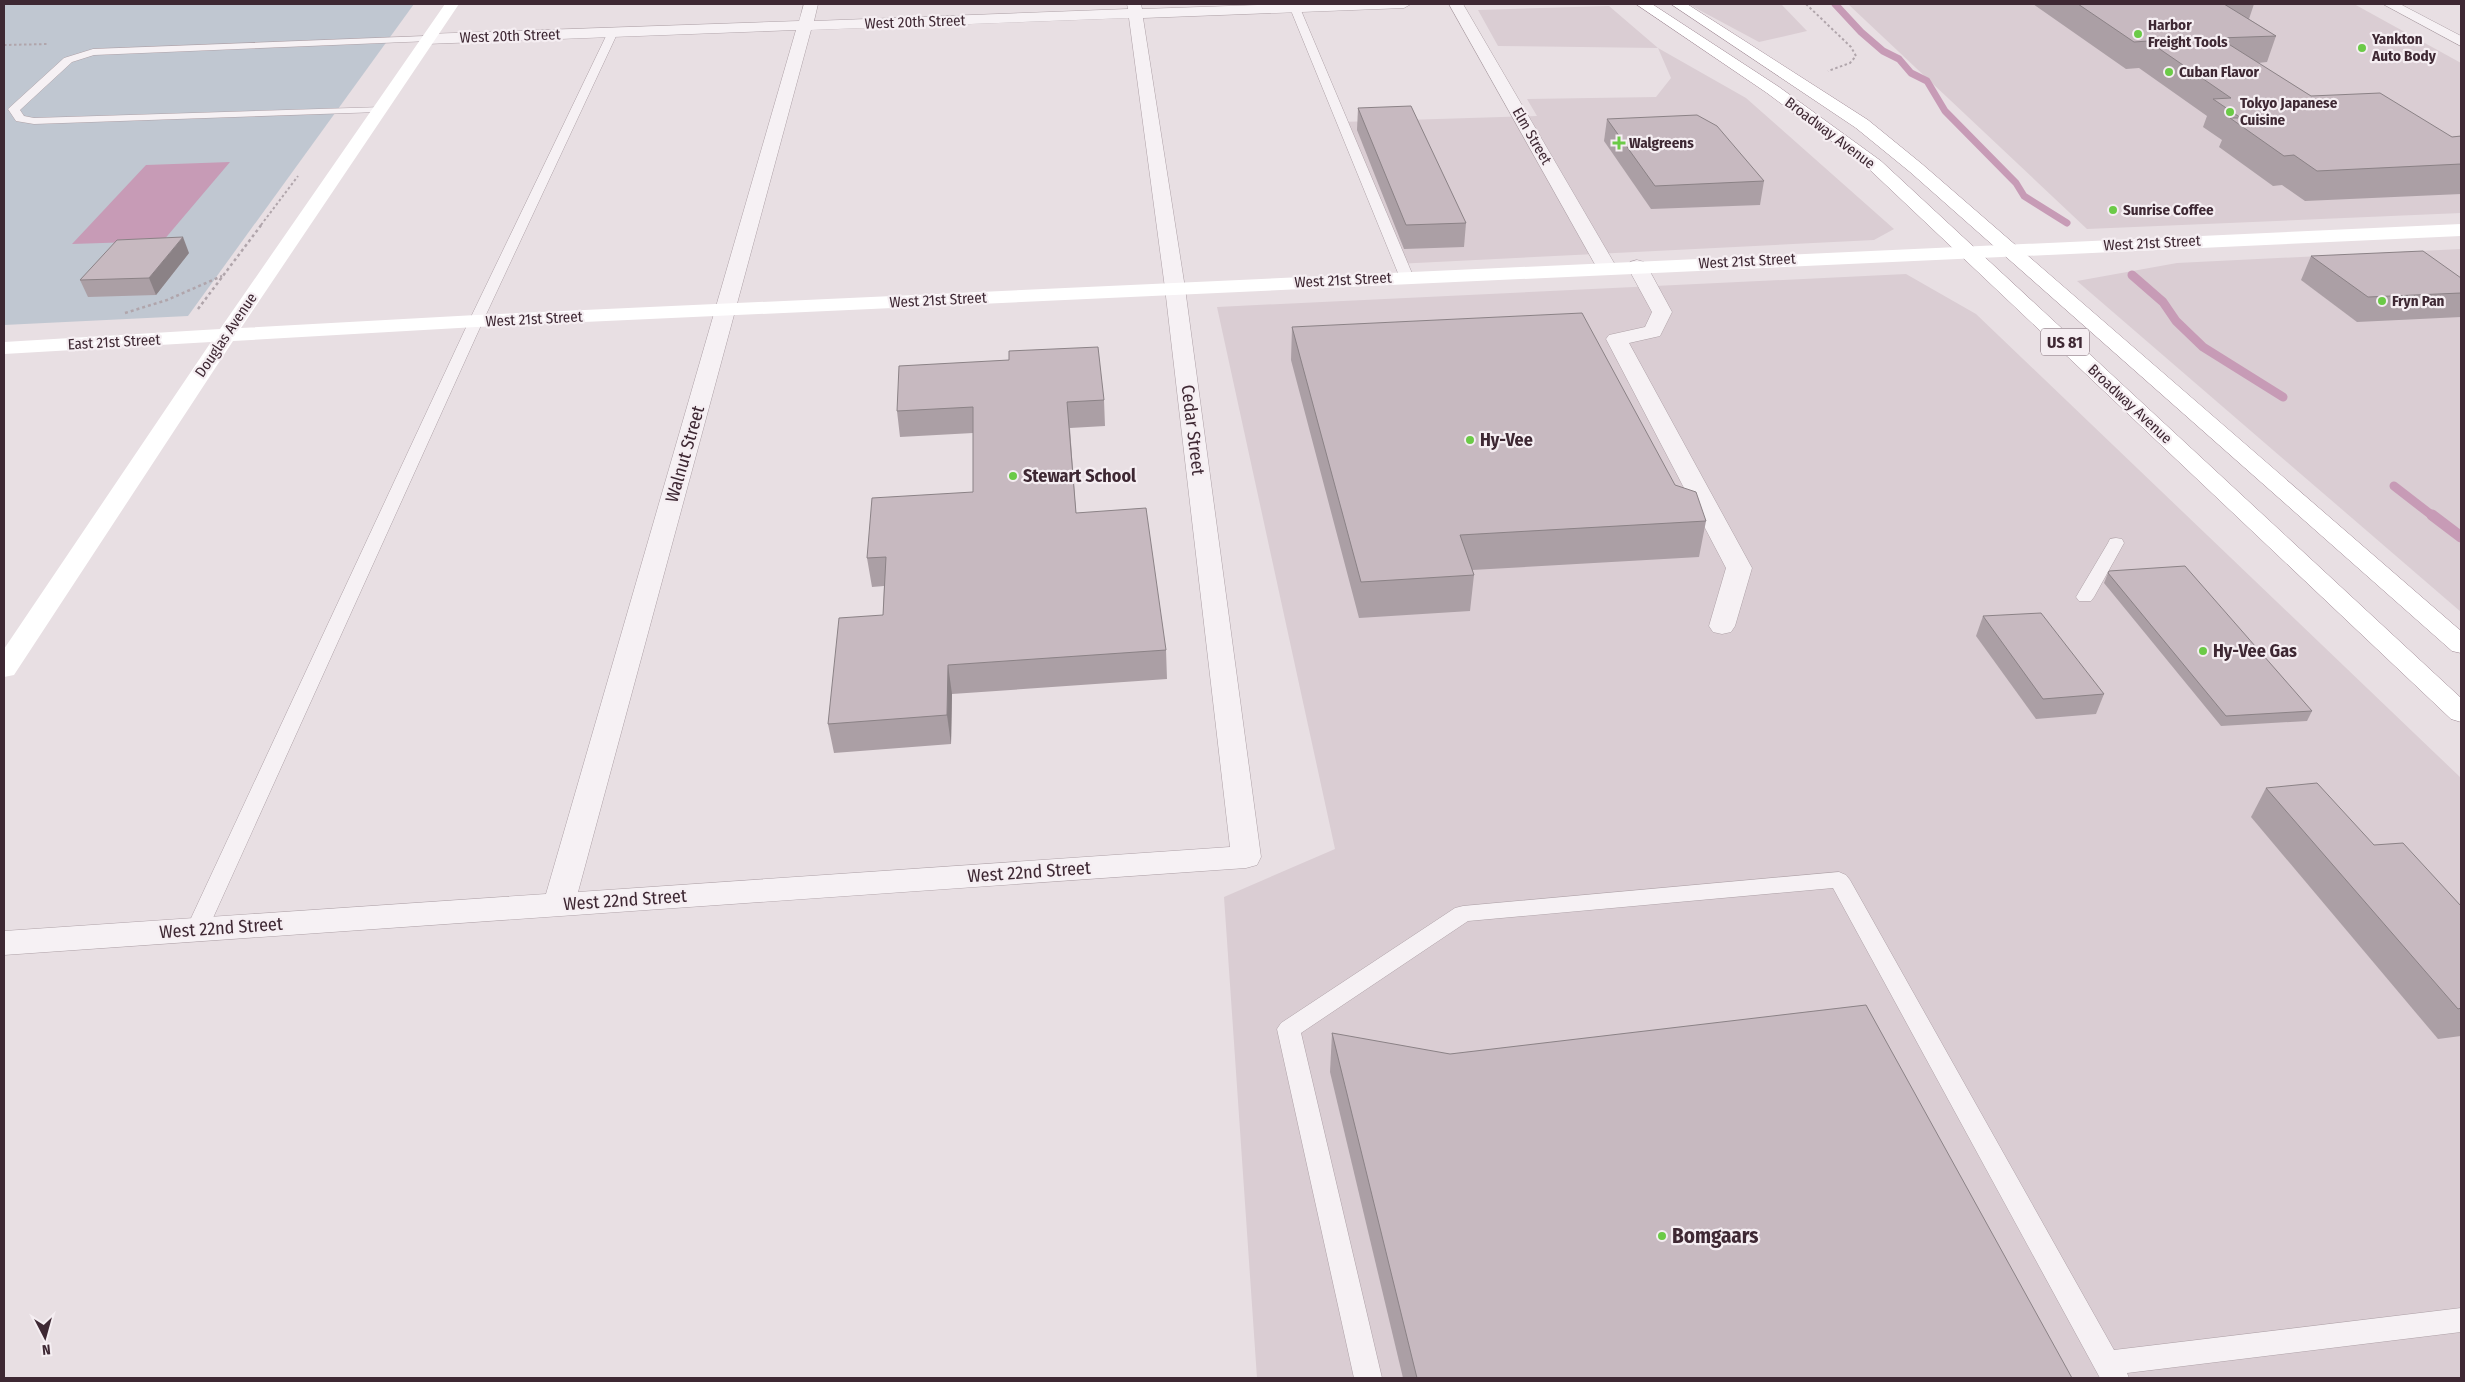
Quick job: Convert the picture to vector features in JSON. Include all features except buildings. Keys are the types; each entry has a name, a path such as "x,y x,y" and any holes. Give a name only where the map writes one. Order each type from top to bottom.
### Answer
{"main road":[{"name":"Douglas Avenue","path":"8,657 426,39 452,4"},
{"name":"Broadway Avenue","path":"1642,4 1773,90 1868,160 2461,713"},
{"name":"Broadway Avenue","path":"1678,4 1862,124 1916,168 2011,249 2461,645"},
{"name":"West 21st Street","path":"225,337 476,321 1967,251 2461,230"},
{"name":"East 21st Street","path":"4,348 225,337"}],"street":[{"name":"Walnut Street","path":"559,904 811,4"},
{"name":"West 20th Street","path":"426,39 805,26 1135,9 1295,8 1404,4"},
{"name":"Elm Street","path":"1456,4 1621,267 1662,312 1653,332 1616,339 1739,568 1722,626"},
{"path":"2390,4 2461,42"},
{"name":"Cedar Street","path":"1135,9 1175,288 1246,857"},
{"name":"West 22nd Street","path":"4,943 1246,857"}],"lane":[{"path":"1295,8 1406,278"},
{"path":"198,929 476,321 613,32"},
{"path":"379,109 34,121 20,119 14,109 68,60 93,52 426,39"},
{"path":"2084,598 2116,543"},
{"path":"1368,1378 1289,1029 1463,914 1838,880 2111,1371 2461,1320"}],"path":[{"path":"1802,84 1822,72 1850,63 1856,56 1851,47 1806,4"},
{"path":"123,313 167,300 224,276"}],"shaded area":[{"path":"4,4 414,4 188,316 4,325"},
{"path":"1688,4 1781,4 1807,31 1759,42"},
{"path":"1848,4 2354,4 2461,63 2461,213 2087,229"},
{"path":"1609,6 1658,48 1498,46 1478,10"},
{"path":"1658,48 1746,98 1894,229 1874,240 1396,264 1341,122 1537,116 1527,99 1656,97 1671,78"},
{"path":"230,162 163,241 72,244 146,165"},
{"path":"2461,249 2461,612 2077,281 2177,263"},
{"path":"1906,274 1976,314 2461,778 2461,1378 1257,1378 1224,897 1335,849 1217,307"}],"waterway":[{"path":"1835,4 1861,32 1883,51 1899,59 1911,73 1927,81 1945,111 2016,183 2024,196 2067,223"},
{"path":"2132,275 2163,302 2176,321 2203,347 2283,397"},
{"path":"2394,486 2434,517"},
{"path":"2432,515 2461,537"}],"place":[{"name":"Harbor Freight Tools","path":"2138,34"},
{"name":"Yankton Auto Body","path":"2362,48"},
{"name":"Cuban Flavor","path":"2169,72"},
{"name":"Tokyo Japanese Cuisine","path":"2230,112"},
{"name":"Walgreens","path":"1619,143"},
{"name":"Sunrise Coffee","path":"2113,210"},
{"name":"Fryn Pan","path":"2382,301"},
{"name":"Hy-Vee","path":"1470,440"},
{"name":"Stewart School","path":"1013,476"},
{"name":"Hy-Vee Gas","path":"2203,651"},
{"name":"Bomgaars","path":"1662,1236"}]}
